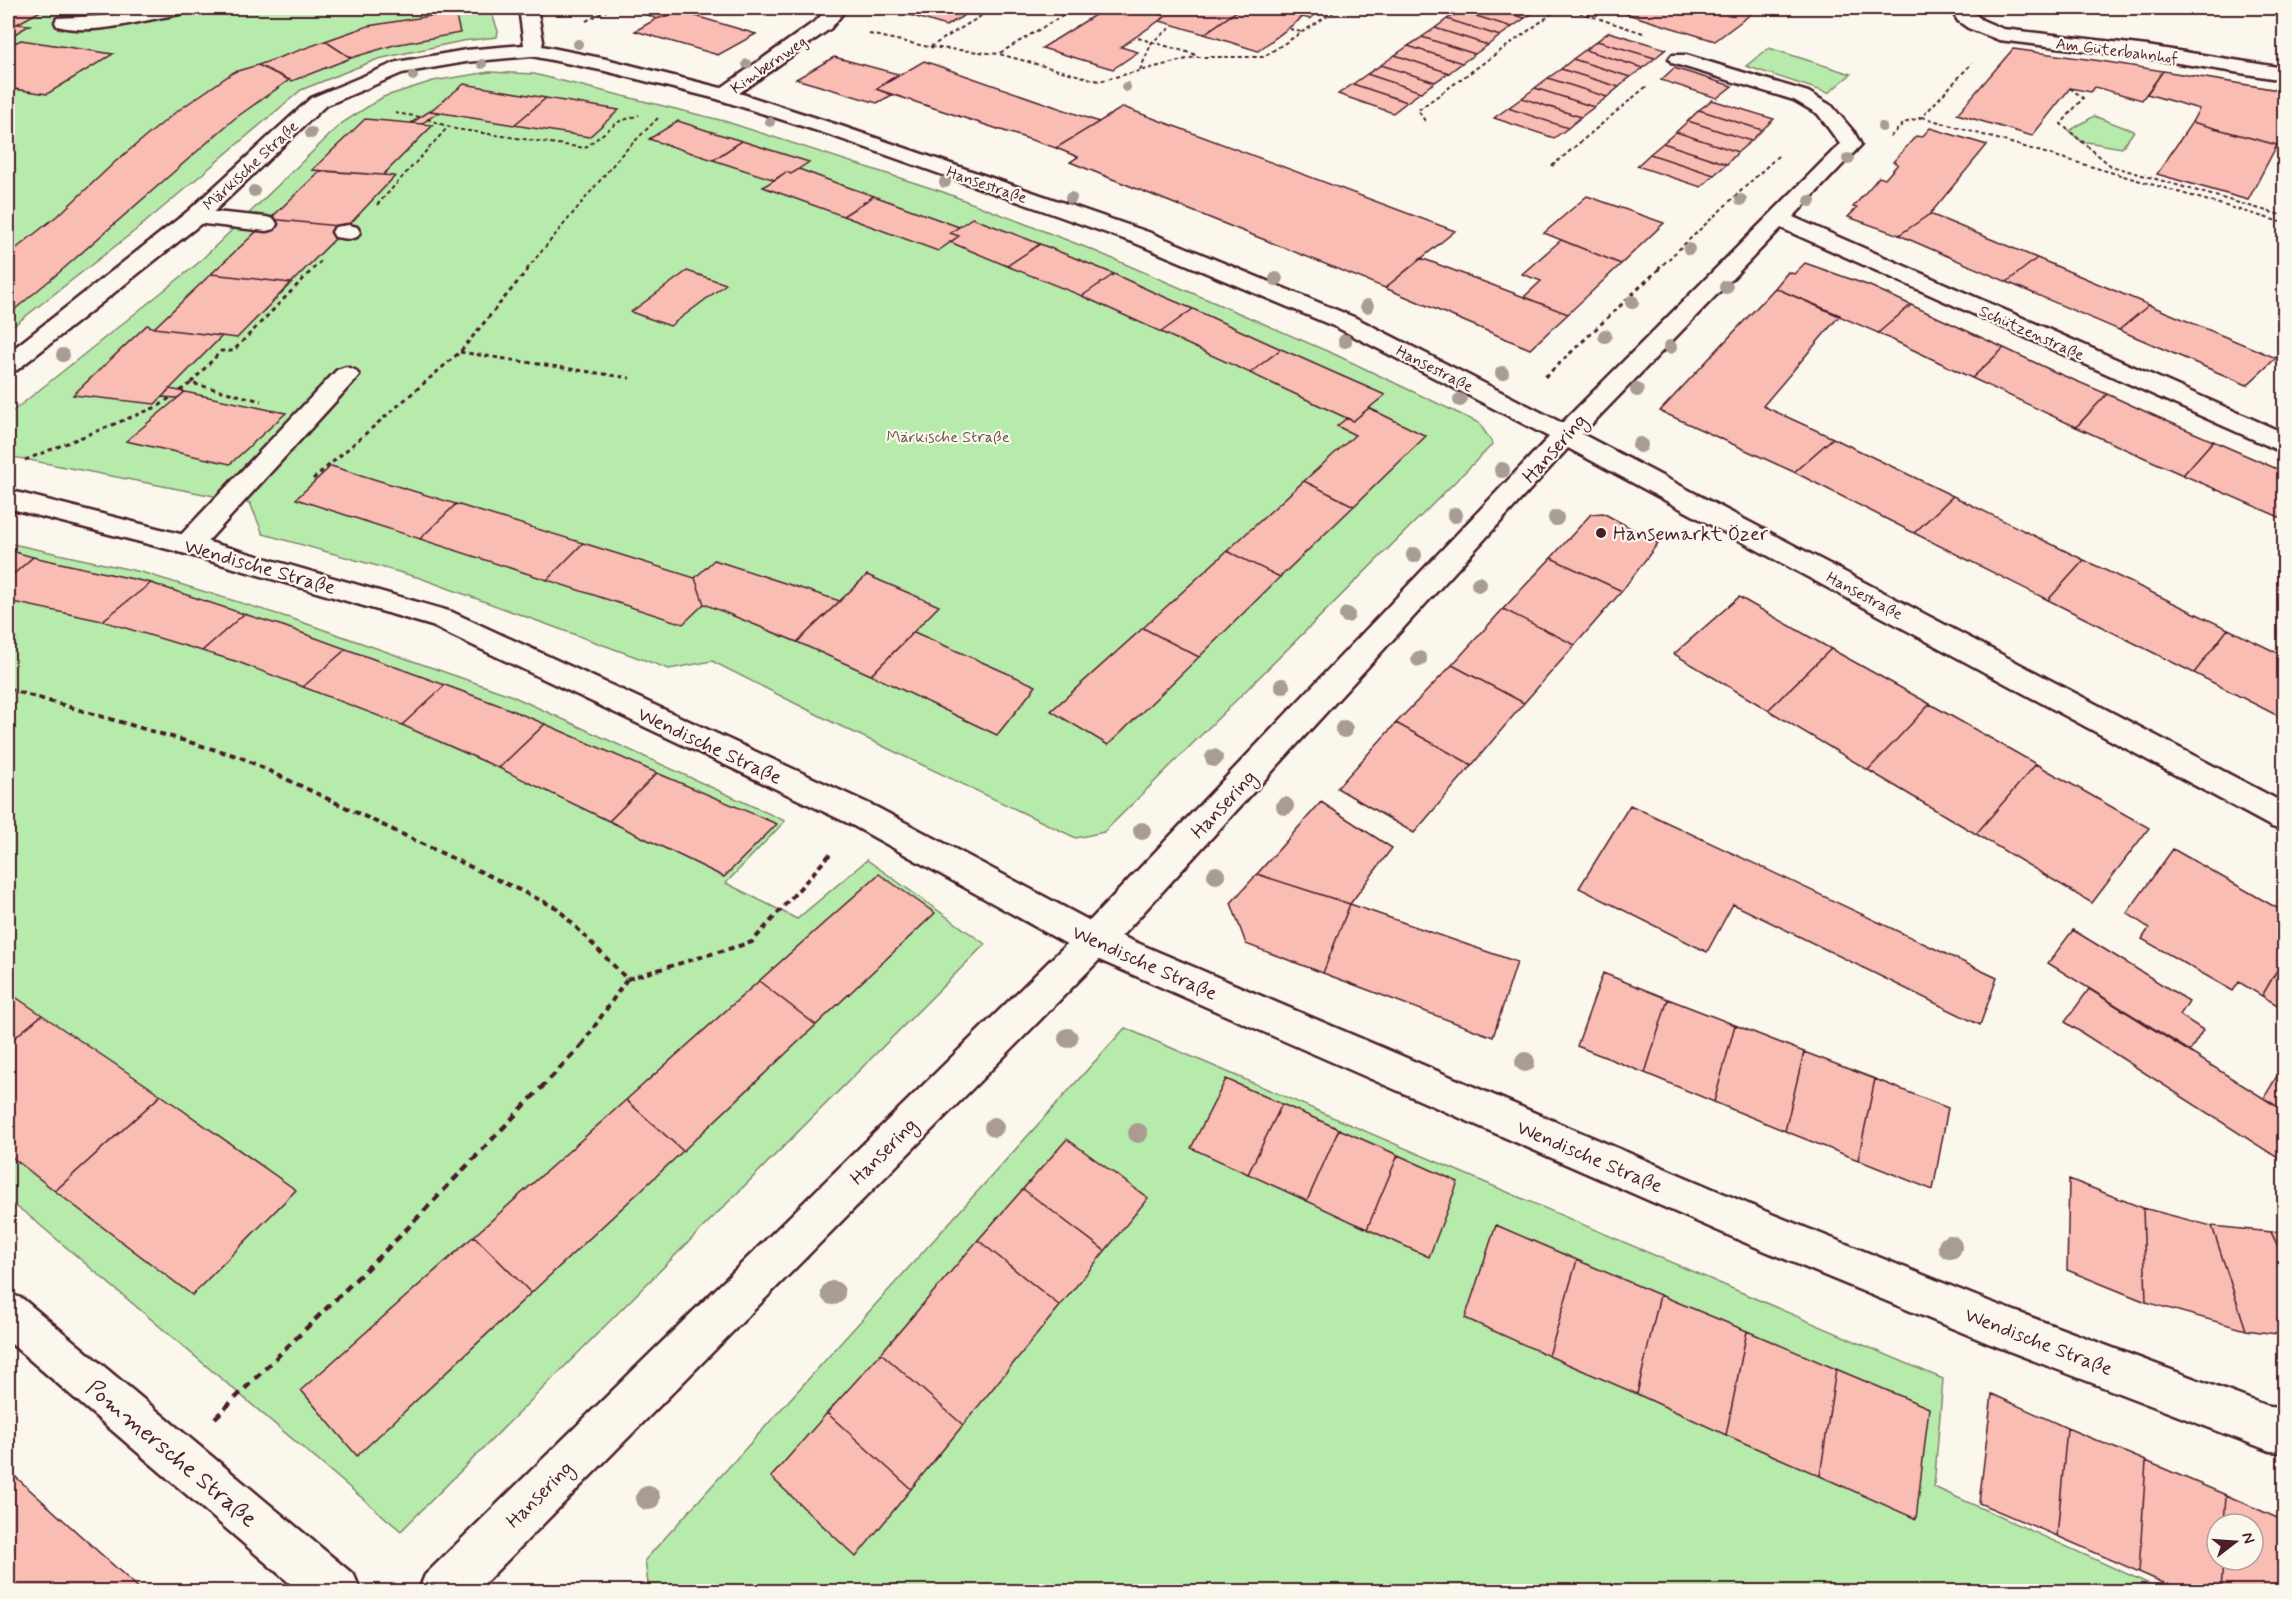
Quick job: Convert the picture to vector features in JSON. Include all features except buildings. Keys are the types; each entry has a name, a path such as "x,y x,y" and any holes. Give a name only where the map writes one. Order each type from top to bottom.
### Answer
{"street":[{"path":"64,22 102,22 180,8"},
{"path":"528,8 534,41 532,50"},
{"name":"Kimbernweg","path":"724,95 824,24 838,8"},
{"name":"Am Güterbahnhof","path":"1959,8 1965,17 1981,28 2000,34 2147,52 2284,74"},
{"name":"Hansestraße","path":"532,50 683,84 834,130 1143,238 1347,323 1566,436 2284,818"},
{"name":"Märkische Straße","path":"8,366 195,217 318,102 397,68 466,56 532,50"},
{"name":"Hansering","path":"441,1592 1094,941 1566,436 1688,308 1851,145 1847,136 1825,110 1801,96 1679,59"},
{"path":"195,217 266,224"},
{"name":"Schützenstraße","path":"1779,219 2284,443"},
{"path":"188,545 346,375"},
{"name":"Wendische Straße","path":"8,499 188,545 442,619 864,816 1094,941 1760,1229 2038,1341 2270,1429 2284,1430"},
{"name":"Pommersche Straße","path":"8,1314 337,1592"}],"path":[{"path":"577,26 612,8"},
{"path":"929,47 991,10 990,8"},
{"path":"999,54 1075,8"},
{"path":"824,24 929,47 999,54 1099,81 1195,57 1263,57 1340,8"},
{"path":"1425,121 1418,110 1560,8"},
{"path":"1552,166 1691,49 1566,8"},
{"path":"1140,71 1152,42 1172,27"},
{"path":"1290,29 1302,32"},
{"path":"1883,144 1904,123 1922,117 2000,34"},
{"path":"1138,38 1194,54 1195,57"},
{"path":"428,119 455,129 585,148 618,122 640,114 683,84"},
{"path":"311,480 460,352 621,155 683,84"},
{"path":"2070,87 2083,98 2061,124 2112,165 2284,220"},
{"path":"1922,117 2284,220"},
{"path":"1545,378 1778,155"},
{"path":"460,352 630,378"},
{"path":"180,391 190,383 265,402"},
{"path":"18,463 159,406 171,398"},
{"path":"8,689 240,757 557,908 627,979"},
{"path":"177,1456 402,1234 585,1042 627,979 752,942 864,816"}],"green space":[{"path":"8,8 490,8 498,31 497,37 462,41 378,59 301,90 141,226 8,330"},
{"path":"1769,48 1851,74 1828,93 1746,66"},
{"path":"489,72 534,74 724,121 943,192 1090,249 1336,355 1479,423 1493,444 1104,832 1076,838 832,722 712,661 669,669 420,578 263,534 250,503 8,456 8,415 197,264 342,123 383,97 433,81"},
{"path":"2094,116 2134,131 2122,148 2081,141 2069,131"},
{"path":"8,543 141,572 293,619 510,695 785,821 726,883 797,919 867,860 985,944 401,1531 27,1214 8,1201"},
{"path":"1125,1028 1943,1379 1934,1487 2165,1591 649,1592 645,1560"}],"place":[{"name":"Hansemarkt Özer","path":"1601,533"}]}
